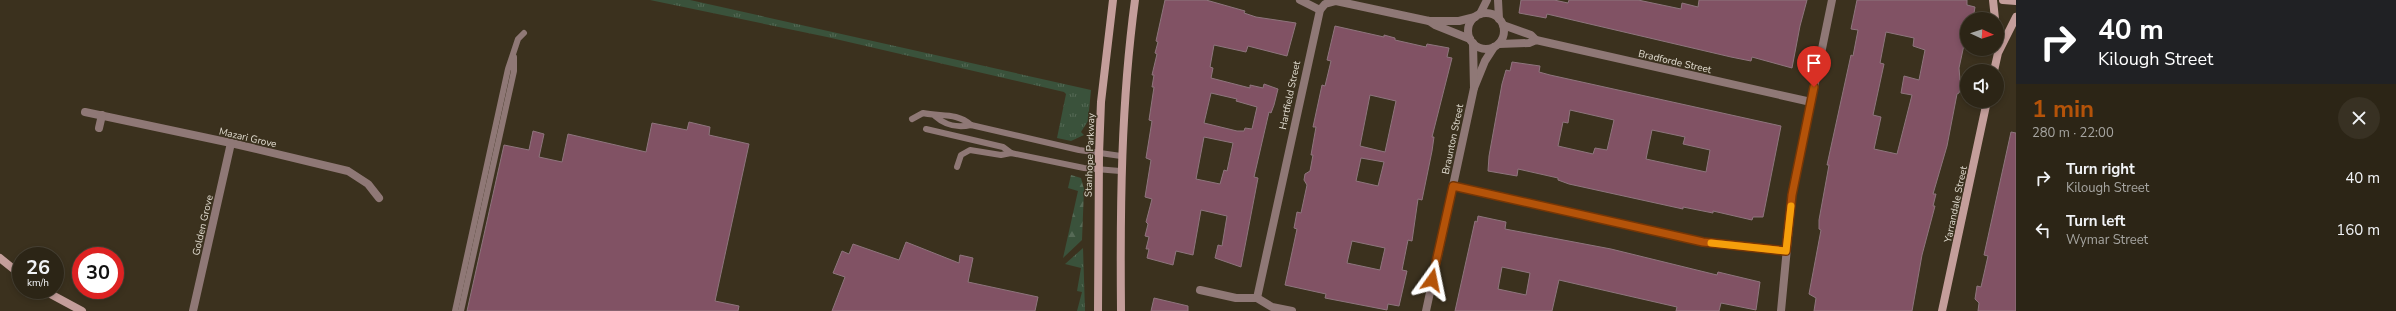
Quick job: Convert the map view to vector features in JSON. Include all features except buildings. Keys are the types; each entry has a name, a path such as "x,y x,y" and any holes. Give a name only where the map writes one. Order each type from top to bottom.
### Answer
{"main road":[{"name":"Stanhope Parkway","path":"1098,311 1098,169 1101,102 1113,0"},
{"path":"1121,311 1120,171 1125,92 1135,0"},
{"path":"1993,0 1994,12"},
{"path":"2004,0 2016,1"},
{"path":"2004,41 2016,17"},
{"name":"Yarrandale Street","path":"1942,311 1986,108"},
{"path":"0,258 12,268"},
{"path":"60,299 82,311"}],"street":[{"path":"1300,0 1320,10 1325,4 1341,1 1429,21 1459,21 1490,14 1501,22"},
{"path":"1471,41 1468,27 1487,0"},
{"path":"1429,21 1471,41 1482,49 1496,46 1503,35 1498,0"},
{"path":"1781,311 1792,195 1832,0"},
{"name":"Hartfield Street","path":"1257,298 1320,10"},
{"name":"Bradforde Street","path":"1501,22 1531,35 1536,40 1811,102"},
{"name":"Bradforde Street","path":"1496,46 1529,43 1536,40"},
{"name":"Braunton Street","path":"1471,41 1474,88"},
{"name":"Braunton Street","path":"1426,311 1474,88 1496,46"},
{"name":"Mazari Grove","path":"86,112 231,143 348,171 368,184 379,198"},
{"path":"99,128 102,115"},
{"name":"Golden Grove","path":"193,311 231,143"},
{"path":"1453,186 1703,242 1786,251"},
{"path":"1200,290 1236,298 1257,298 1272,307 1292,311"}],"lane":[{"path":"455,311 508,69 518,39 524,33"},
{"path":"461,311 514,71 514,53"},
{"path":"912,119 923,113 935,116 944,123 960,127 971,125 1099,154 1121,156"},
{"path":"935,116 946,114 963,118 971,125"},
{"path":"926,129 1003,147 1012,153"},
{"path":"958,167 962,155 970,150 1001,155 1012,153 1098,169 1120,171"}],"green space":[{"path":"650,0 690,0 1091,90 1088,121 1081,132 1084,135 1071,141 1057,138 1066,94 1064,92 827,37"},
{"path":"1071,175 1081,178 1084,189 1082,240 1063,258 1078,191 1068,188"},
{"path":"1083,248 1085,311 1077,311 1082,292 1077,291 1081,268 1065,264"}],"slow traffic":[{"path":"1711,243 1786,251 1791,206"}],"route":[{"path":"1432,280 1453,186 1703,242 1786,251 1792,195 1814,87"}]}
